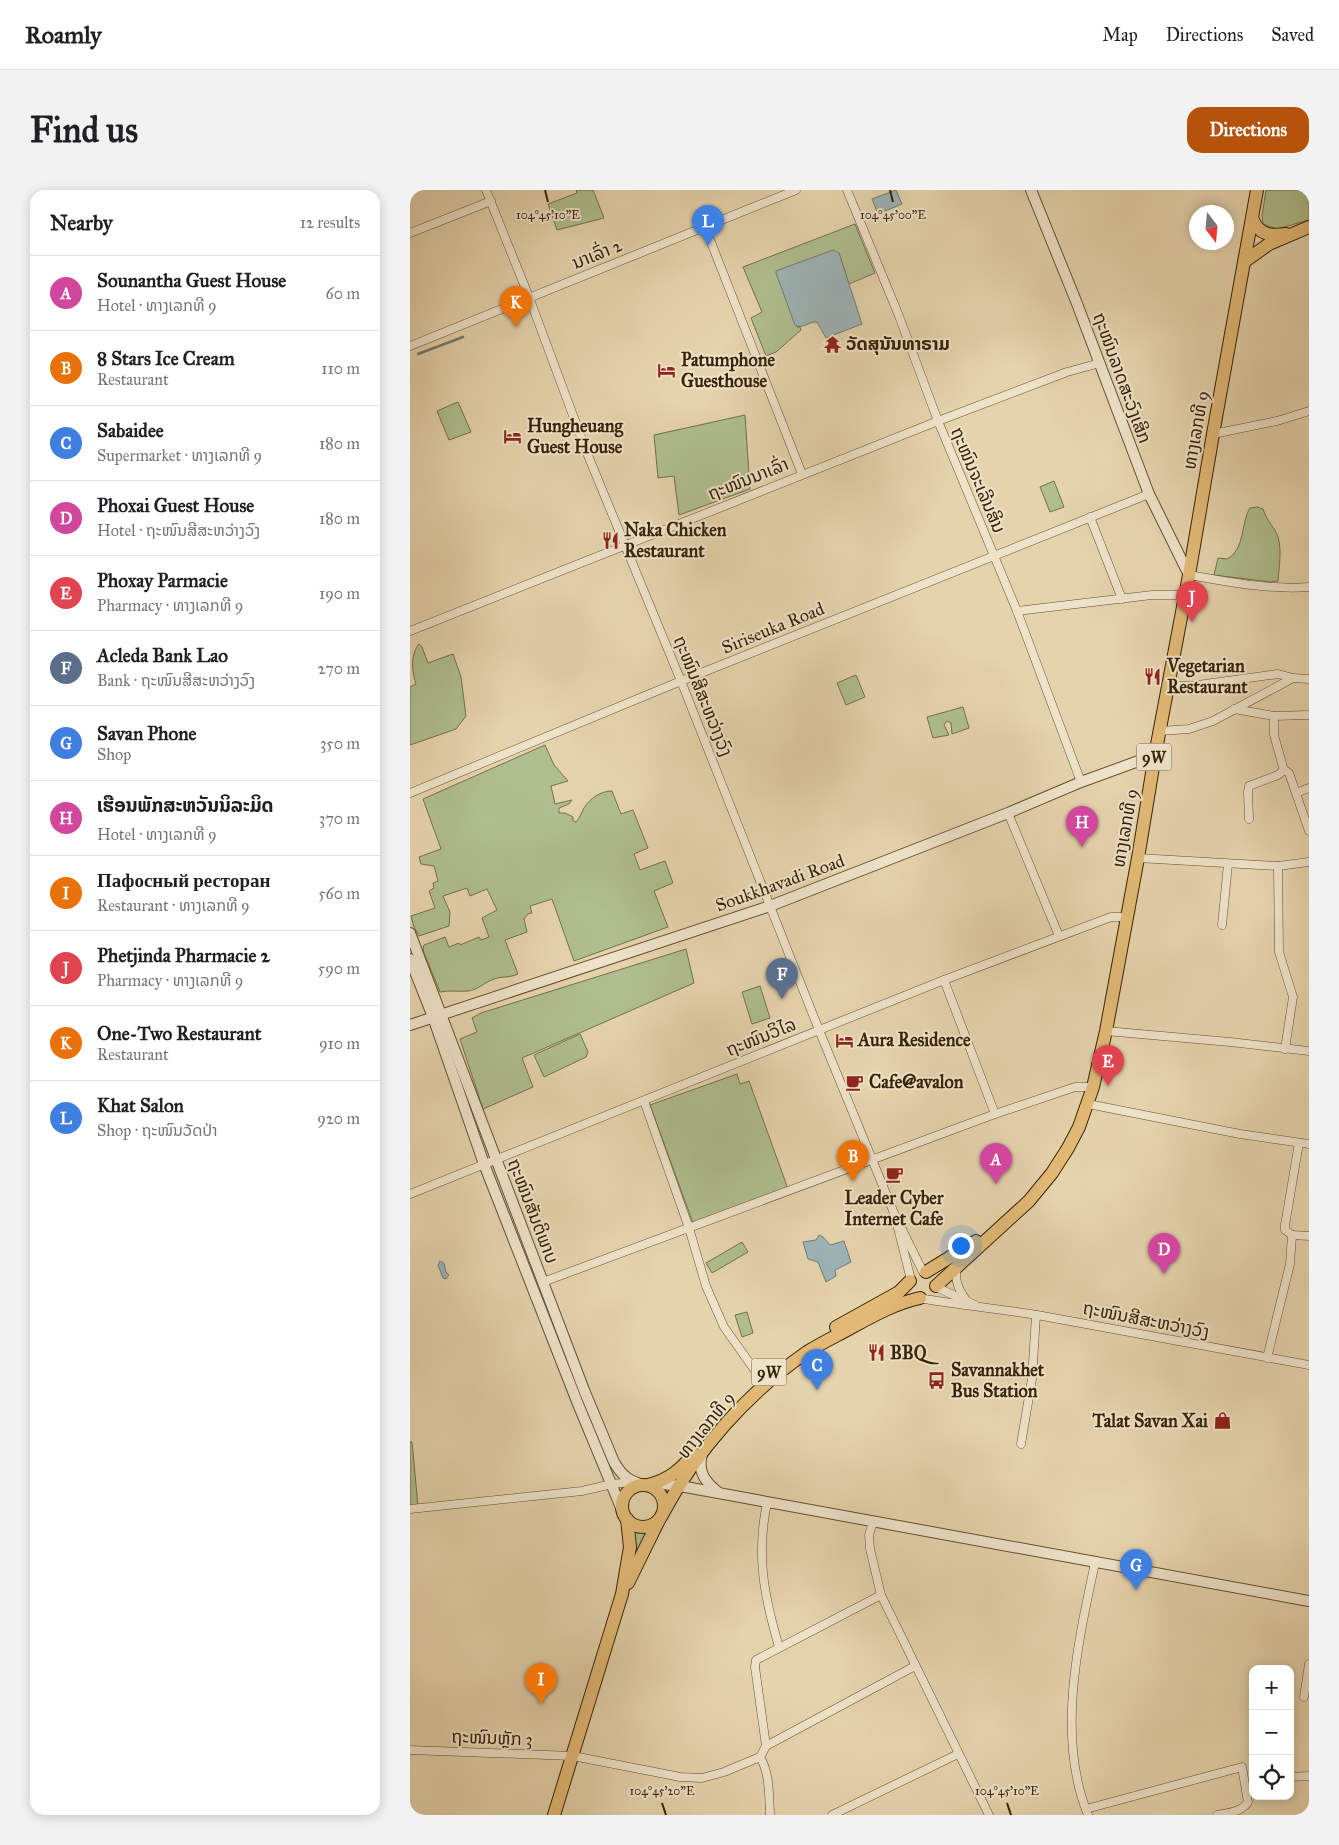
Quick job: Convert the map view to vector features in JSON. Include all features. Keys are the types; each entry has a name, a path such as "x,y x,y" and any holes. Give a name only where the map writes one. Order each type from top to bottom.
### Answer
{"main road":[{"name":"9W","path":"1245,261 1257,190"},
{"path":"1253,220 1256,227 1263,233 1273,236 1290,234"},
{"path":"1245,261 1269,244 1309,227"},
{"name":"ທາງເລກທີ 9","path":"936,1286 1029,1200 1052,1173 1068,1148 1088,1104 1106,1031 1245,261"},
{"name":"ທາງເລກທີ 9","path":"924,1272 1002,1226"},
{"path":"924,1272 932,1275 936,1286 932,1295 922,1298 916,1297 910,1290 910,1280 916,1274 924,1272"},
{"name":"ທາງເລກທີ 9","path":"554,1815 622,1594 630,1547 622,1502 627,1492 633,1487 676,1473 761,1379 805,1345 899,1292 910,1280"},
{"name":"ທາງເລກທີ 9","path":"622,1594 661,1517 718,1428 766,1383 809,1351 888,1308 922,1298"},
{"path":"625,1515 636,1526 644,1527 655,1524 661,1517 664,1508 662,1497 655,1488 645,1484"}],"street":[{"name":"ຖະໜົນສີສະຫວ່າງວົງ","path":"486,190 529,297 587,453 681,681 894,1214"},
{"name":"ນາເລົ່າ 2","path":"410,346 796,190"},
{"name":"ຖະໜົນຈະເລີນສິນ","path":"847,190 899,316 938,421 1017,611 1080,782"},
{"name":"ຖະໜົນລາດສະວົງເສິກ","path":"1031,190 1100,363 1149,494 1189,575"},
{"path":"410,233 491,201"},
{"path":"705,227 802,474"},
{"name":"ຖະໜົນນາເລົ່າ","path":"410,631 938,421 1067,372 1100,363"},
{"path":"1213,434 1277,421 1309,411"},
{"name":"Siriseuka Road","path":"410,793 681,681 1149,494"},
{"path":"1090,518 1122,599"},
{"path":"1189,575 1249,585 1309,587"},
{"path":"1017,611 1057,605 1152,596 1185,595"},
{"path":"1169,686 1199,686 1278,674 1293,678 1309,679"},
{"path":"1160,731 1189,729 1213,721 1293,678"},
{"path":"1234,709 1274,716 1309,715"},
{"path":"1274,716 1274,735 1283,769 1289,773 1309,830"},
{"name":"Soukkhavadi Road","path":"410,1025 770,906 1008,813 1080,782 1155,755"},
{"path":"1249,819 1249,786 1278,775 1283,769"},
{"path":"1296,793 1309,788"},
{"path":"1008,813 1059,936"},
{"path":"1138,858 1278,866 1309,862"},
{"path":"1222,925 1228,864"},
{"path":"1278,866 1280,952 1293,997 1285,1049"},
{"name":"ຖະໜົນວິໄລ","path":"410,1194 944,980 1111,917 1126,916"},
{"name":"ຖະໜົນສັນຕິພາບ","path":"410,933 484,1164 578,1404 625,1515"},
{"name":"ຖະໜົນສັນຕິພາບ","path":"410,959 437,1016 497,1160 614,1462 620,1473 645,1484"},
{"path":"944,980 995,1114"},
{"path":"1106,1031 1309,1051"},
{"path":"543,1282 995,1114 1075,1087 1093,1087"},
{"path":"644,1101 689,1228 706,1286 724,1327 761,1379"},
{"path":"1088,1104 1240,1134 1309,1144"},
{"path":"1299,1143 1285,1230 1292,1235 1309,1236"},
{"path":"894,1214 924,1272"},
{"path":"894,1214 910,1280"},
{"path":"1267,1358 1290,1264 1292,1235"},
{"path":"958,1265 955,1275 966,1300"},
{"path":"936,1286 977,1306"},
{"name":"ຖະໜົນສີສະຫວ່າງວົງ","path":"922,1298 962,1306 977,1306 1036,1315 1309,1365"},
{"path":"1021,1444 1032,1379 1036,1315"},
{"path":"702,1454 700,1463 701,1474 710,1486 721,1494"},
{"path":"410,1509 582,1492 612,1484 680,1486 1309,1602"},
{"path":"767,1502 762,1525 761,1555 770,1615 779,1647"},
{"path":"873,1522 869,1536 870,1549 881,1595 989,1815"},
{"path":"1095,1562 1080,1632 1074,1684 1072,1726 1075,1767 1087,1812 1239,1767 1243,1769 1249,1781 1248,1802 1246,1806 1238,1811 1217,1815"},
{"path":"766,1746 754,1667 756,1660 881,1595"},
{"path":"1304,1697 1309,1664"},
{"path":"770,1815 765,1770 760,1757 766,1746 915,1666"},
{"name":"ຖະໜົນຫຼັກ 3","path":"410,1750 573,1756 680,1777 702,1778 724,1772 760,1757"},
{"path":"832,1815 958,1754"},
{"path":"1294,1777 1309,1776"}],"green space":[{"path":"576,190 593,190 604,218 557,230 548,204 577,193"},
{"path":"1266,190 1309,190 1309,220 1277,229 1263,224 1262,216"},
{"path":"855,224 875,273 849,284 839,253 797,327 800,327 801,330 776,352 766,356 751,318 762,312 743,267"},
{"path":"458,402 471,432 449,440 437,411"},
{"path":"745,415 750,489 679,515 674,476 658,478 654,435"},
{"path":"1054,481 1064,507 1050,512 1040,487"},
{"path":"1257,507 1263,509 1278,537 1280,553 1278,581 1270,582 1214,575 1218,558 1227,559 1233,555 1240,543 1250,508"},
{"path":"419,644 428,663 453,654 461,677 466,716 456,729 410,745 410,687 416,684 413,664 414,653"},
{"path":"856,675 865,697 846,705 837,683"},
{"path":"963,707 969,728 952,734 951,723 947,721 944,725 949,735 933,738 927,717"},
{"path":"545,745 554,765 568,781 551,786 555,804 572,800 569,804 559,808 559,813 565,813 573,817 573,821 576,822 586,804 604,792 612,791 621,814 633,810 648,848 634,854 640,870 665,861 673,883 654,891 668,927 574,961 552,899 530,906 532,913 528,914 524,919 527,932 505,940 518,974 494,979 472,990 440,992 424,953 424,945 445,937 449,947 459,943 460,945 479,937 481,940 489,937 482,918 497,910 487,889 470,896 467,888 443,896 450,912 449,926 419,936 411,916 435,908 429,891 434,888 433,883 438,881 434,866 421,864 419,857 441,849 423,799"},
{"path":"686,949 694,983 522,1058 533,1087 483,1109 460,1039 477,1032 472,1018 481,1013"},
{"path":"760,986 770,1018 752,1024 742,992"},
{"path":"580,1034 588,1052 586,1057 544,1077 534,1055"},
{"path":"737,1074 740,1084 749,1081 788,1189 693,1223 650,1105"},
{"path":"742,1242 748,1252 712,1273 706,1263"},
{"path":"747,1312 753,1333 742,1337 735,1315"},
{"path":"410,1442 412,1442 418,1506 410,1507"},
{"path":"634,1528 648,1529 633,1564"}],"water":[{"path":"896,190 902,204 878,214 872,199"},
{"path":"833,250 839,253 862,324 826,338 817,322 803,326 795,325 776,271"},
{"path":"819,1235 830,1245 844,1241 851,1262 835,1270 836,1276 826,1282 818,1262 808,1259 803,1242 816,1240"},
{"path":"440,1261 444,1263 446,1272 449,1275 446,1279 443,1278 438,1265"}],"waterway":[{"path":"418,354 463,337"}],"place":[{"name":"Khat Salon","path":"708,246"},
{"name":"One-Two Restaurant","path":"516,327"},
{"name":"ວັດສຸນັນທາຣາມ","path":"832,344"},
{"name":"Patumphone Guesthouse","path":"667,370"},
{"name":"Hungheuang Guest House","path":"513,436"},
{"name":"Naka Chicken Restaurant","path":"610,540"},
{"name":"Phetjinda Pharmacie 2","path":"1192,622"},
{"name":"Vegetarian Restaurant","path":"1153,676"},
{"name":"ເຮືອນພັກສະຫວັນນິລະມິດ","path":"1082,847"},
{"name":"Acleda Bank Lao","path":"782,999"},
{"name":"Aura Residence","path":"844,1040"},
{"name":"Cafe@avalon","path":"855,1082"},
{"name":"Phoxay Parmacie","path":"1108,1086"},
{"name":"Leader Cyber Internet Cafe","path":"894,1175"},
{"name":"8 Stars Ice Cream","path":"853,1181"},
{"name":"Sounantha Guest House","path":"996,1184"},
{"name":"Phoxai Guest House","path":"1164,1274"},
{"name":"BBQ","path":"876,1353"},
{"name":"Savannakhet Bus Station","path":"937,1380"},
{"name":"Sabaidee","path":"817,1390"},
{"name":"Talat Savan Xai","path":"1222,1421"},
{"name":"Savan Phone","path":"1136,1590"},
{"name":"Пафосный ресторан","path":"541,1704"}]}
